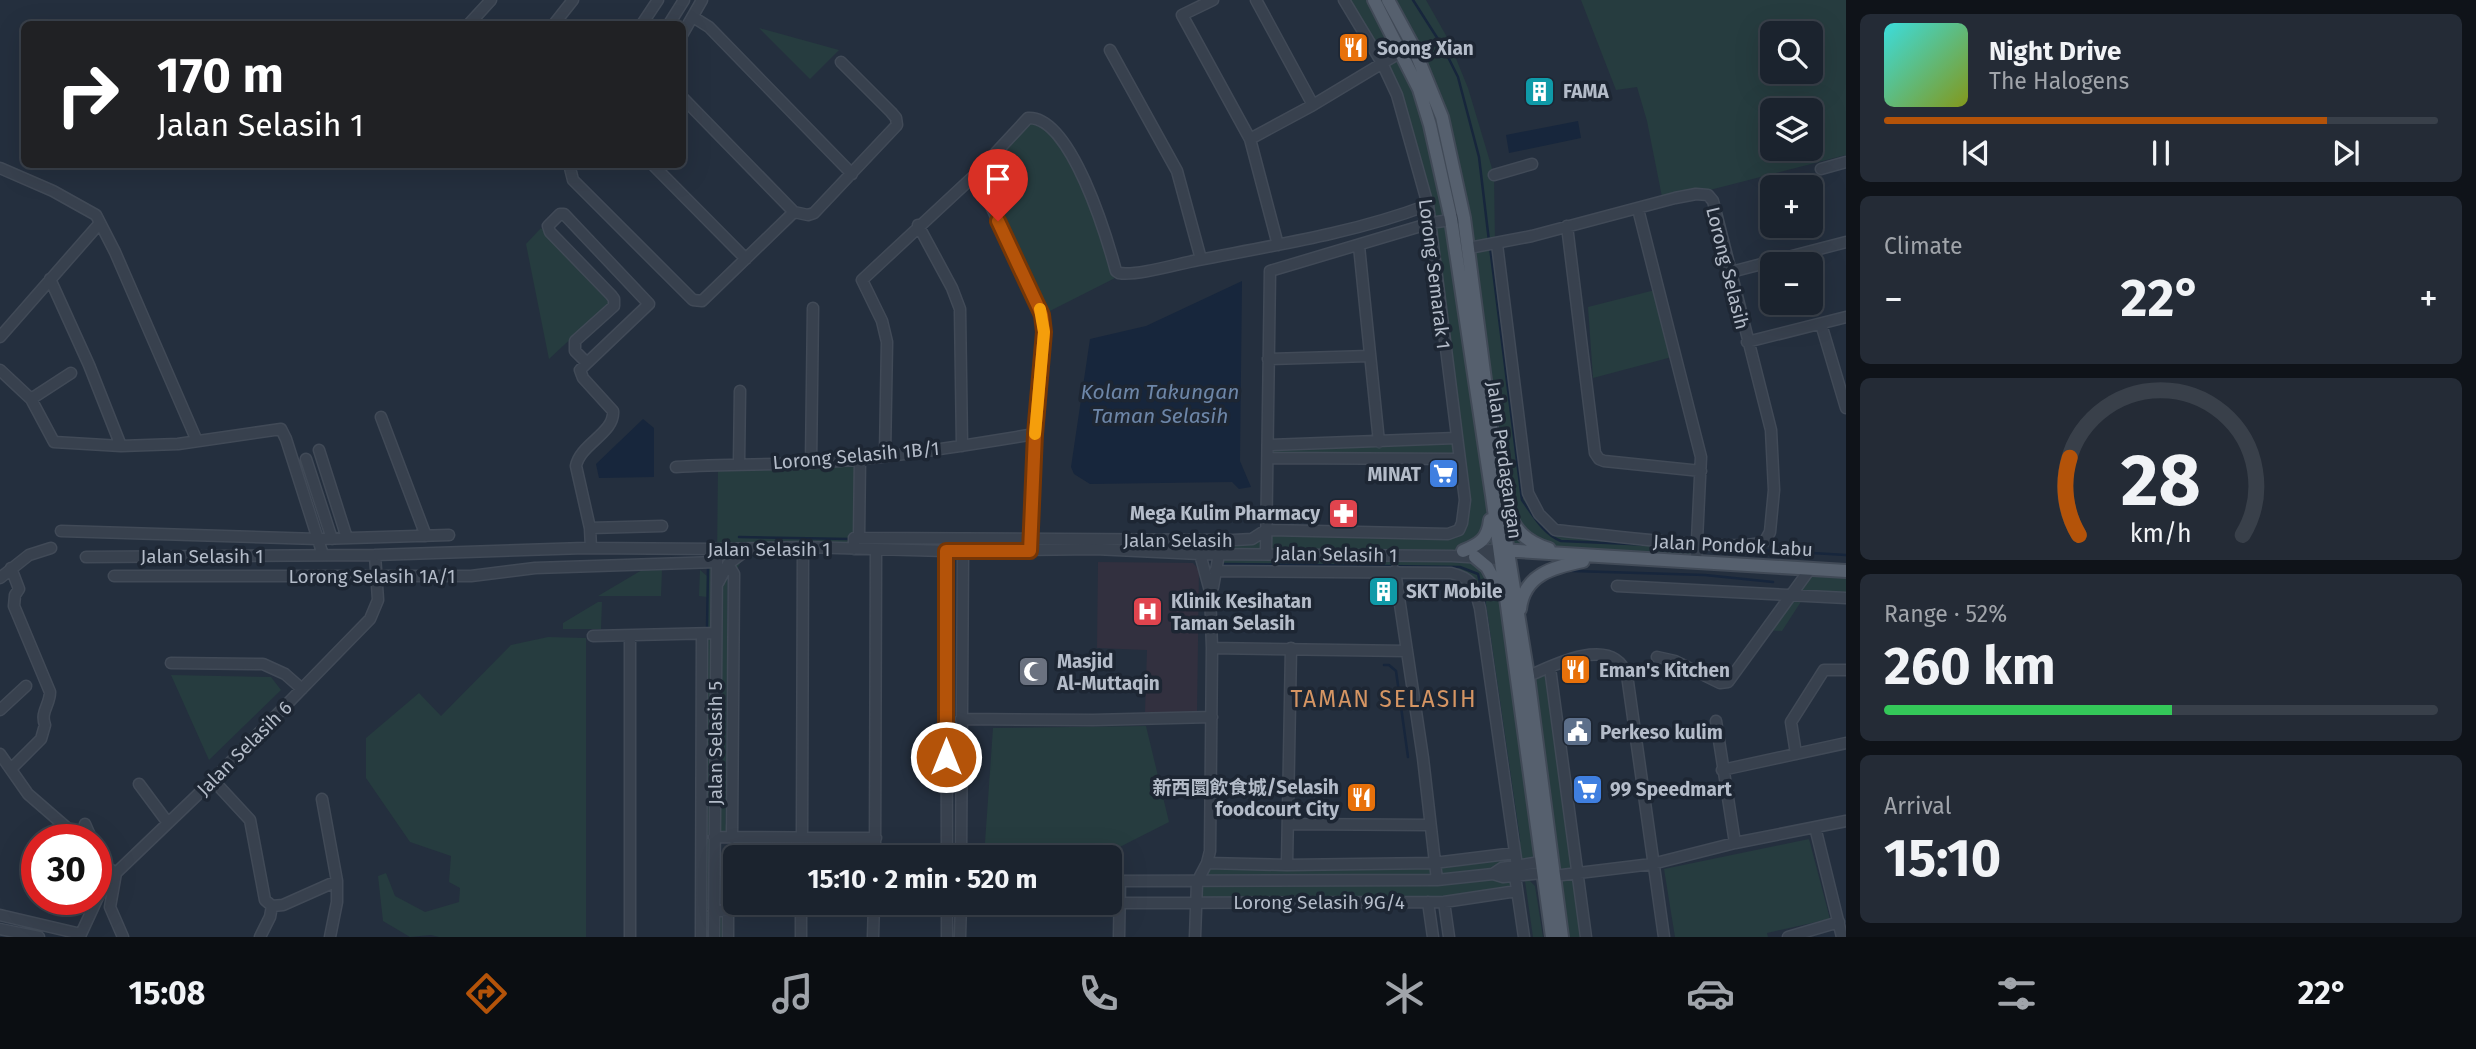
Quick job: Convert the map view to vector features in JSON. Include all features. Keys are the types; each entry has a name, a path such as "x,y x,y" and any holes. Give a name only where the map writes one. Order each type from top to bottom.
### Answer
{"main road":[{"name":"Jalan Perdagangan","path":"1374,0 1419,89 1457,218 1474,248 1496,494"},
{"name":"Jalan Perdagangan","path":"1388,0 1413,46 1442,117 1496,494 1507,604 1545,870 1562,937"},
{"path":"1496,494 1488,532 1484,539 1463,555 1490,572 1507,604"},
{"path":"1496,494 1513,523 1527,540 1583,558"},
{"name":"Jalan Perdagangan","path":"1504,554 1528,676 1552,937"},
{"name":"Jalan Pondok Labu","path":"1504,554 1696,561 1846,571"},
{"path":"1520,627 1522,596 1533,581 1547,570 1583,558"}],"street":[{"path":"472,21 491,0"},
{"path":"556,21 573,0"},
{"path":"644,21 658,0"},
{"path":"671,21 684,0"},
{"path":"686,28 702,0"},
{"path":"1213,0 1182,15 1250,139 1278,245"},
{"path":"1256,0 1313,105"},
{"name":"Lorong Semarak 1","path":"1344,0 1382,64 1396,95 1429,205 1455,438 1465,500"},
{"path":"693,17 709,27 852,174"},
{"path":"1110,50 1177,171 1201,259"},
{"path":"1250,139 1401,52"},
{"path":"686,101 794,212 808,215 814,213 897,125 891,112 841,62"},
{"path":"885,455 887,342 882,321 862,280 918,225 976,174 1028,118 1034,118 1049,126 1067,149 1094,201 1116,271 1123,274 1337,234 1392,219 1429,205"},
{"path":"1821,169 1846,162"},
{"path":"1494,175 1532,164"},
{"path":"0,168 53,191 96,215 115,252 197,441"},
{"path":"571,168 573,180 693,300 702,301 794,212"},
{"path":"656,168 746,259"},
{"path":"854,549 854,538 1030,545 1035,434 1044,340 1042,315 976,174"},
{"name":"Lorong Selasih","path":"1474,248 1696,194 1707,195 1713,201 1771,430 1774,490 1770,531 1765,541 1754,545 1697,543"},
{"path":"1638,209 1702,457 1696,561"},
{"path":"587,363 575,351 575,341 614,306 614,299 550,232 548,226 560,214 564,214 649,304 580,370 583,378 613,411 614,418 577,458 576,466 590,528 587,565"},
{"path":"1266,553 1270,271 1431,223 1457,218"},
{"path":"0,337 100,223"},
{"path":"918,225 953,288 960,309 962,446"},
{"path":"1567,226 1595,453 1604,461 1701,471"},
{"path":"1731,272 1846,242"},
{"path":"1497,244 1528,493 1539,514 1555,530 1697,543"},
{"path":"1359,246 1379,442"},
{"path":"50,279 89,365 121,446"},
{"path":"811,463 813,307"},
{"path":"1747,342 1846,317"},
{"path":"1821,324 1846,408"},
{"path":"1268,359 1369,356"},
{"path":"0,370 31,399 54,442 121,446 197,441 281,429 324,555"},
{"path":"31,399 71,373"},
{"path":"739,463 740,391"},
{"path":"381,417 426,536"},
{"name":"Lorong Selasih 1B/1","path":"676,467 739,463 811,463 962,446 1035,434"},
{"path":"1268,445 1455,438"},
{"path":"319,450 347,538"},
{"path":"859,538 860,458"},
{"path":"1268,458 1459,459"},
{"path":"306,459 332,539"},
{"name":"Jalan Selasih","path":"1030,545 1252,539 1266,530 1453,533 1462,523 1465,500"},
{"path":"590,528 662,526"},
{"path":"61,531 318,539 449,535"},
{"name":"Jalan Selasih 1","path":"86,556 374,555 588,548 717,550 803,547 963,551 1030,545 1200,554 1504,554"},
{"path":"802,837 803,547"},
{"path":"0,578 29,555 51,548"},
{"path":"716,591 728,564 748,549"},
{"name":"Jalan Selasih 5","path":"714,937 717,550"},
{"path":"876,550 876,845"},
{"path":"946,551 947,845"},
{"path":"961,845 963,551"},
{"path":"1195,937 1197,882 1210,851 1212,718 1209,591 1200,554"},
{"path":"1209,591 1213,587 1219,554"},
{"name":"Jalan Selasih 6","path":"116,873 213,780 370,619 378,600 374,555"},
{"name":"Lorong Selasih 1A/1","path":"114,576 471,576 587,565 717,562"},
{"path":"728,564 734,575 732,838"},
{"path":"11,568 19,589 15,595 14,606 50,692 50,702 43,713 45,731 41,739 11,769"},
{"path":"1657,657 1675,661 1720,682 1728,682 1810,569"},
{"path":"1215,571 1451,573 1468,579 1473,584 1480,608 1515,853 1524,937"},
{"path":"1395,571 1423,758 1437,880"},
{"path":"1617,586 1846,598"},
{"path":"593,636 716,633"},
{"path":"701,937 702,635"},
{"path":"630,637 630,937"},
{"path":"1212,648 1407,651"},
{"path":"1287,865 1291,648"},
{"path":"1528,676 1585,655 1605,654 1616,657 1623,663 1627,675 1664,937"},
{"path":"171,663 263,664 285,674 302,689"},
{"path":"1550,668 1586,937"},
{"path":"1796,754 1791,722 1797,710 1824,670 1846,670"},
{"path":"0,710 26,686"},
{"path":"961,719 1212,718"},
{"path":"1716,721 1735,843"},
{"path":"1722,770 1846,743"},
{"path":"0,754 28,794 63,824"},
{"path":"213,780 250,820 265,901 272,906 283,905 337,881"},
{"path":"139,784 168,823"},
{"path":"322,799 337,881 337,902 330,937"},
{"path":"947,809 960,808"},
{"path":"1122,881 1437,880 1493,874 1503,877 1516,871 1578,873 1652,863 1846,821"},
{"path":"1289,824 1429,825"},
{"path":"1815,827 1842,937"},
{"path":"714,837 876,838"},
{"path":"1207,863 1434,863 1515,853"},
{"path":"112,870 116,873 112,888"},
{"name":"Lorong Selasih 9G/4","path":"1122,903 1444,902 1517,891"},
{"path":"1428,902 1433,937"},
{"path":"1444,902 1449,937"},
{"path":"260,937 270,917 272,906"},
{"path":"714,911 723,912"},
{"path":"0,915 81,935 90,915"},
{"path":"112,915 123,937"},
{"path":"728,915 728,937"},
{"path":"801,915 801,937"},
{"path":"873,937 874,915"},
{"path":"947,915 947,937"},
{"path":"960,937 961,915"},
{"path":"1119,915 1119,937"},
{"path":"1788,937 1839,922"},
{"path":"0,929 39,937"}],"shaded area":[{"name":"Klinik Kesihatan Taman Selasih","path":"1098,562 1193,563 1199,570 1197,713 1145,712 1147,650 1097,648"}],"green space":[{"path":"1344,0 1374,0 1430,125 1499,559 1541,867 1514,871 1513,867 1502,868 1515,876 1517,891 1444,902 1196,901 1207,863 1434,863 1511,853 1473,584 1457,575 1215,571 1218,555 1030,551 1030,541 1234,540 1266,530 1448,533 1462,523 1459,459 1268,458 1268,445 1455,438 1428,205 1397,95"},
{"path":"1388,0 1426,0 1448,39 1468,88 1494,175 1495,244 1528,493 1555,530 1697,543 1696,561 1509,550 1469,248 1442,117"},
{"path":"1581,0 1846,0 1846,155 1823,161 1823,98 1760,98 1760,161 1823,161 1663,202 1647,121 1637,87 1616,90"},
{"path":"759,28 839,50 810,79"},
{"path":"1028,118 1049,126 1084,180 1116,271 1123,274 1042,315 976,174"},
{"path":"541,228 608,298 608,304 549,359 526,244"},
{"path":"1655,290 1672,357 1593,378 1588,307"},
{"path":"860,458 854,549 748,549 734,574 732,838 715,837 714,911 728,915 728,937 701,937 702,630 707,630 707,597 699,596 700,570 707,576 708,568 717,561 718,464"},
{"path":"1810,569 1846,571 1846,598 1804,597 1782,631 1765,630"},
{"path":"642,570 662,570 661,596 598,596"},
{"path":"602,602 601,629 563,629 563,623"},
{"path":"548,637 586,638 586,937 410,937 383,921 378,876 386,873 395,896 425,912 459,902 460,888 449,882 451,856 410,842 366,778 366,738 419,693 441,716 511,645"},
{"path":"1550,668 1586,937 1562,937 1528,676"},
{"path":"171,675 271,677 281,690 209,760"},
{"path":"1146,726 1169,822 1122,846 985,845 993,728"},
{"path":"1809,839 1830,919 1767,933 1768,937 1675,937 1664,869"},
{"path":"1525,881 1530,881 1535,886 1543,937 1533,937"}],"water":[{"path":"1578,121 1581,138 1509,153 1506,135"},
{"name":"Kolam Takungan Taman Selasih","path":"1242,281 1240,461 1251,487 1239,489 1232,482 1090,484 1074,474 1071,467 1090,339 1146,326"},
{"path":"643,419 654,428 654,477 599,478 596,464"}],"waterway":[{"path":"1413,0 1443,47 1458,77 1479,157 1489,241"},
{"path":"1490,247 1522,500 1544,529 1561,541 1654,545"},
{"path":"739,537 851,539"},
{"path":"1741,549 1846,555"},
{"path":"1223,564 1460,567 1478,574 1484,599 1519,841"},
{"path":"707,631 708,568"},
{"path":"1573,571 1705,575 1773,582"},
{"path":"727,824 729,576"},
{"path":"1384,665 1389,665 1396,671 1408,757"}],"slow traffic":[{"path":"1035,434 1044,332 1040,309"}],"place":[{"name":"Soong Xian","path":"1354,48"},
{"name":"FAMA","path":"1540,91"},
{"name":"MINAT","path":"1444,474"},
{"name":"Mega Kulim Pharmacy","path":"1343,513"},
{"name":"SKT Mobile","path":"1383,591"},
{"name":"Klinik Kesihatan Taman Selasih","path":"1148,612"},
{"name":"Eman's Kitchen","path":"1576,670"},
{"name":"Masjid Al-Muttaqin","path":"1034,672"},
{"name":"Perkeso kulim","path":"1577,732"},
{"name":"99 Speedmart","path":"1587,789"},
{"name":"新西圜飲食城/Selasih foodcourt City","path":"1362,798"}],"district":[{"name":"TAMAN SELASIH","path":"1384,699"}],"route":[{"path":"946,757 946,551 1030,551 1035,434 1044,332 1042,315 998,221"}]}
